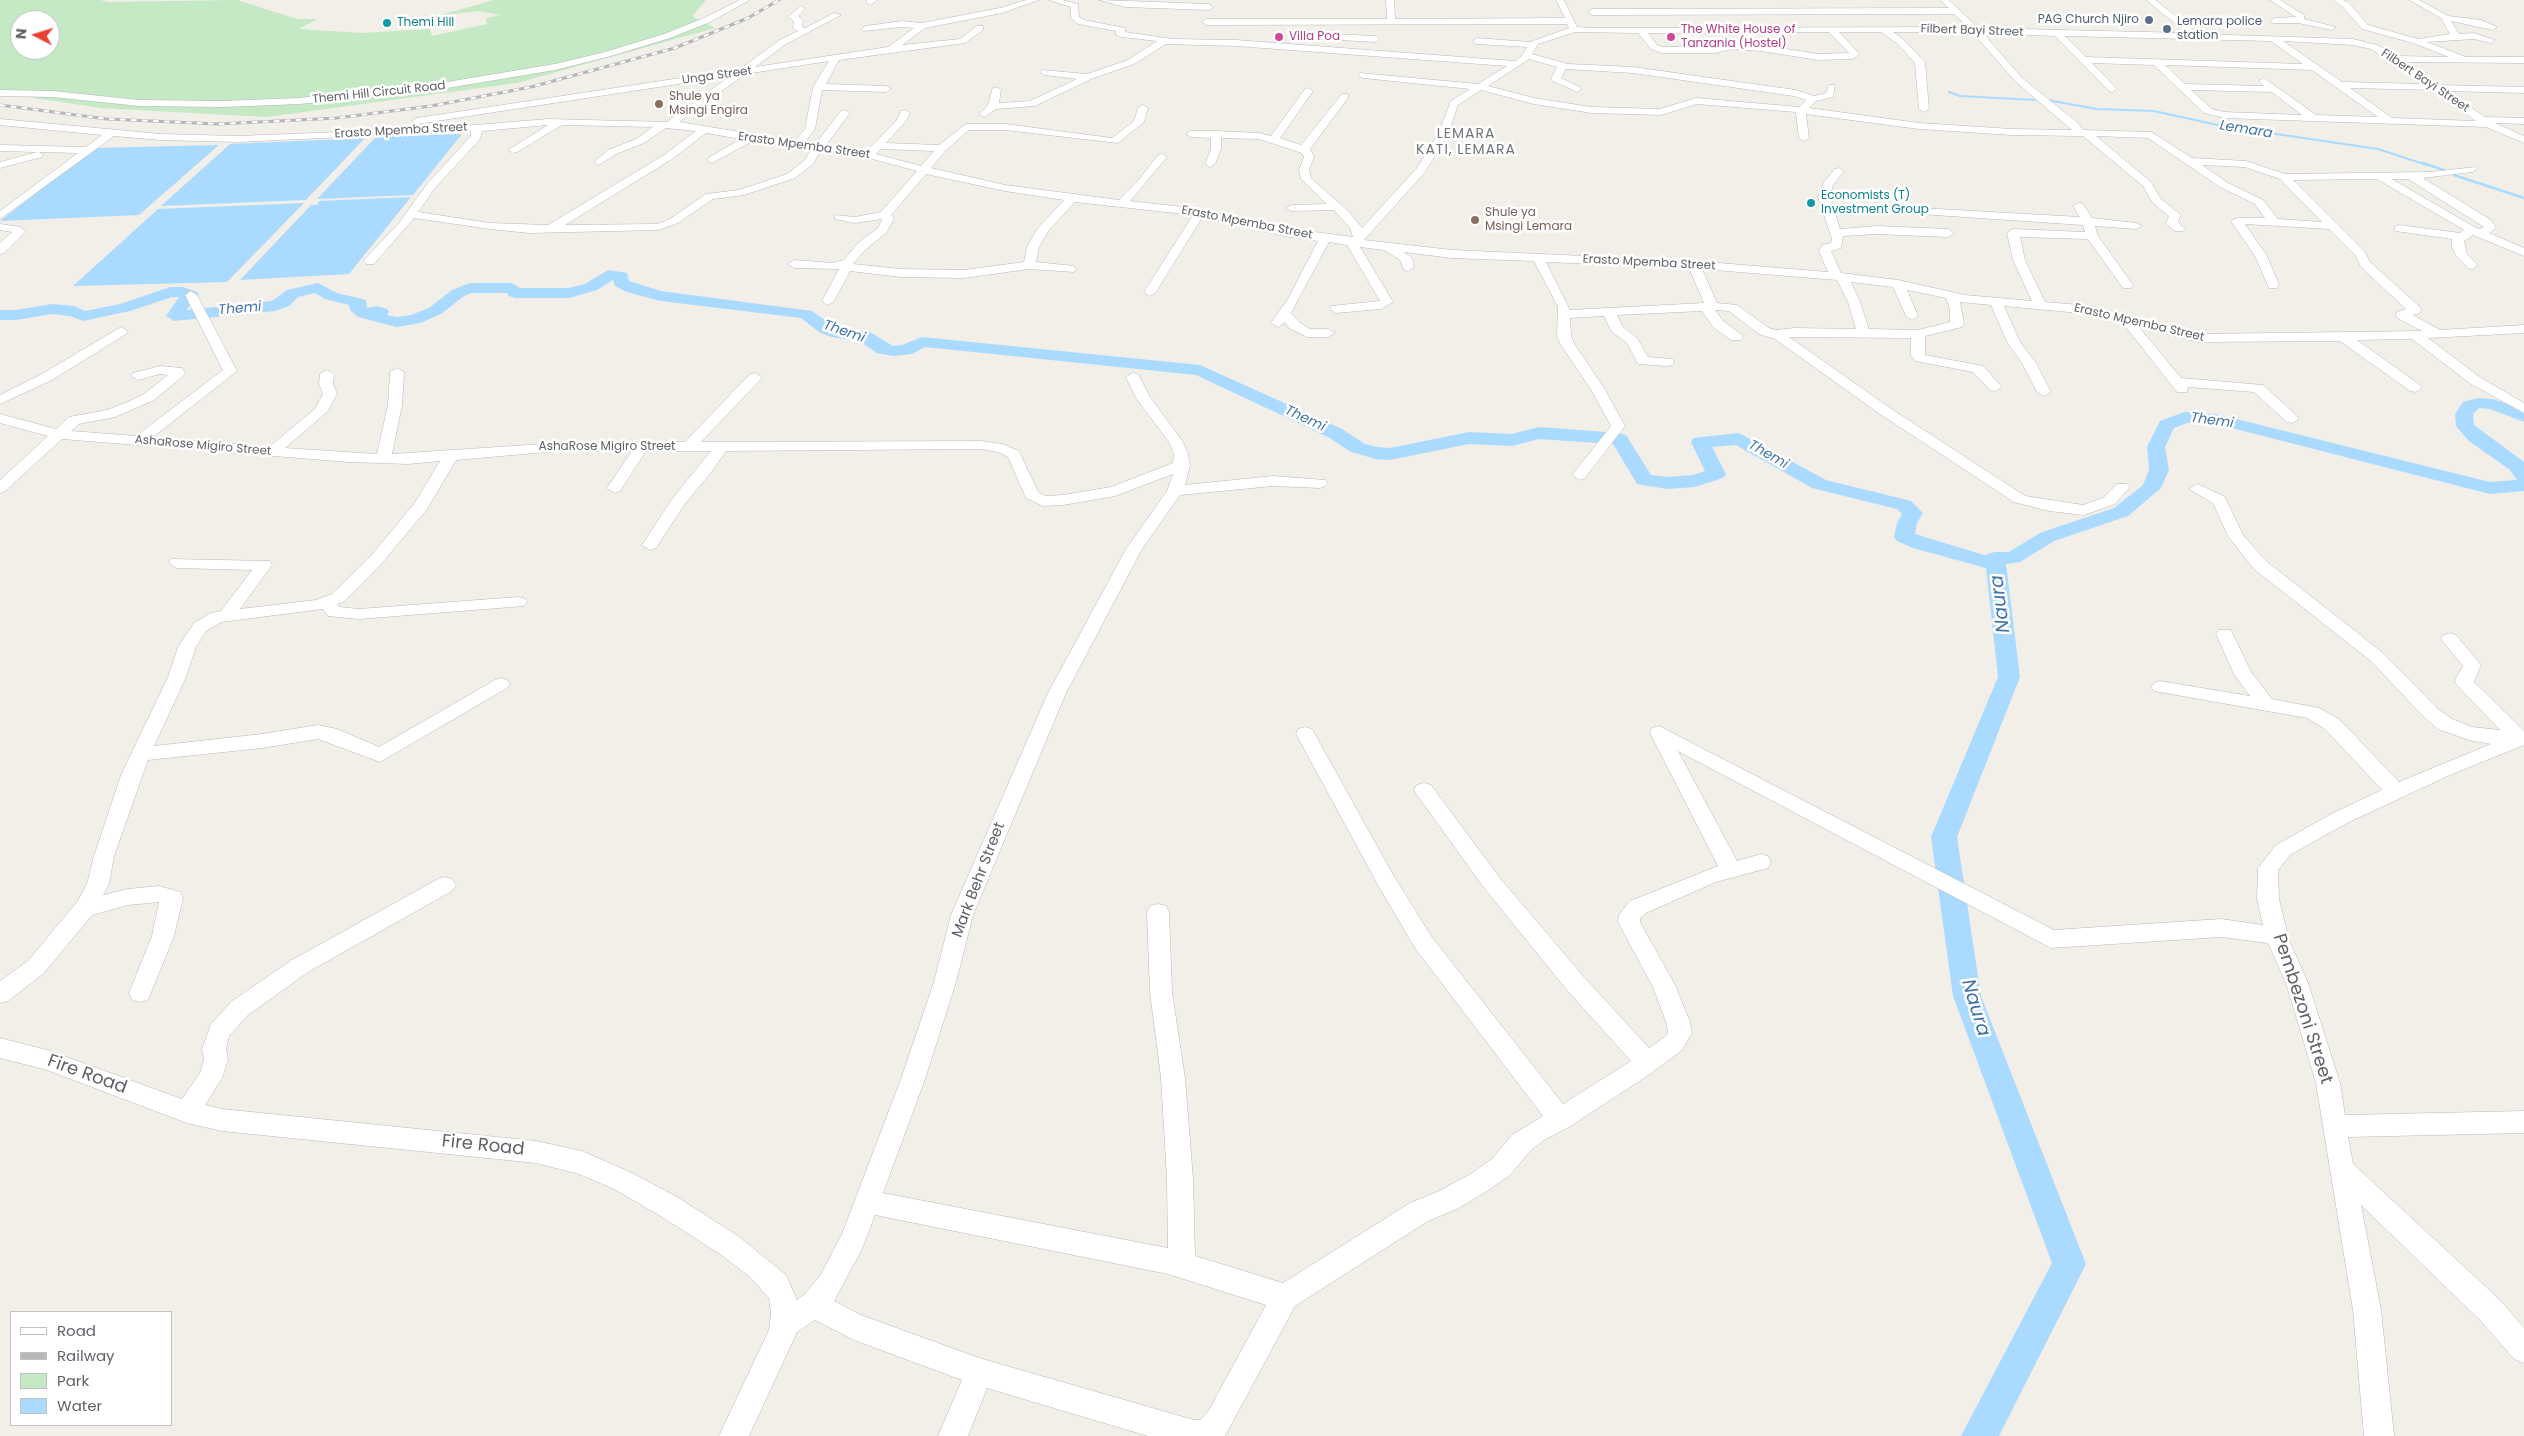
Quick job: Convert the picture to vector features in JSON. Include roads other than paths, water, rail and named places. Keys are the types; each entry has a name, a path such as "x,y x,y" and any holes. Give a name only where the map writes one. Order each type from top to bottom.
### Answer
{"street":[{"name":"Themi Hill Circuit Road","path":"0,92 53,94 139,103 195,104 299,101 417,90 555,67 608,54 667,36 708,20 746,0"},
{"name":"Unga Street","path":"360,133 480,111 891,49 922,26 994,12 1035,0"},
{"path":"1053,0 1075,6 1075,18 1081,22 1122,30 1120,34 1170,41"},
{"path":"1103,0 1125,4 1208,3 1201,32"},
{"path":"1390,0 1391,21"},
{"path":"1560,0 1572,25"},
{"path":"1944,0 2025,86 2147,184 2156,200 2175,215 2172,223 2178,229"},
{"path":"2150,0 2196,36"},
{"path":"2274,0 2301,17 2298,20"},
{"path":"2337,0 2346,5 2365,27 2416,41 2466,60"},
{"path":"2414,1 2443,3"},
{"path":"2414,1 2446,18 2476,22 2493,27"},
{"path":"801,9 792,17 799,20 797,28 803,30"},
{"path":"1592,12 1956,11"},
{"path":"1678,12 1688,31"},
{"path":"599,162 612,152 640,140 667,125 803,30 837,15"},
{"path":"2446,18 2447,24 2456,37"},
{"path":"2275,20 2298,20 2332,27"},
{"path":"993,106 1028,106 1088,76 1131,62 1160,42 1201,32 1304,22 1391,21 1572,25"},
{"path":"1296,48 1307,36 1307,27 1304,22"},
{"path":"866,29 902,24 922,26"},
{"path":"1356,240 1421,170 1443,134 1454,102 1528,56 1533,44 1539,40 1572,25"},
{"name":"Filbert Bayi Street","path":"1572,25 1641,31 1973,29 2353,42 2374,47 2395,59 2485,122 2524,140"},
{"path":"891,49 962,41 980,28"},
{"path":"1641,31 1649,43 1658,49 1715,50 1727,49 1730,46 1761,48 1818,57 1852,56 1854,54 1851,50 1832,30"},
{"path":"1884,30 1901,42 1920,62 1924,109"},
{"path":"1719,31 1730,46"},
{"path":"1201,32 1296,48 1517,64"},
{"path":"2057,33 2112,89"},
{"path":"1307,36 1376,39"},
{"path":"2416,41 2474,36 2491,40"},
{"path":"2273,38 2391,121"},
{"path":"1477,41 1533,44"},
{"path":"2443,51 2472,50 2493,59"},
{"path":"1528,56 1563,66 1633,70 1796,93 1813,99"},
{"path":"797,144 810,129 818,87 836,58"},
{"path":"2395,59 2524,60"},
{"path":"2085,60 2314,67"},
{"path":"2157,63 2208,110 2214,113 2391,121 2524,121"},
{"path":"2246,65 2272,89 2313,118"},
{"path":"1563,66 1556,79 1577,89"},
{"path":"1045,72 1088,76"},
{"path":"1363,75 1480,87 1540,102 1592,110 1661,112 1705,101 1801,110 1919,126 2012,132 2147,134 2224,185 2259,202 2274,221"},
{"path":"2338,85 2524,90"},
{"path":"818,87 886,89"},
{"path":"1801,110 1813,99 1830,95 1832,87"},
{"path":"2182,87 2272,89"},
{"path":"839,217 855,220 885,215 942,148 961,130 970,126 993,106 996,89"},
{"path":"1274,139 1308,91"},
{"path":"1302,149 1311,142 1345,96"},
{"path":"970,126 1005,127 1114,141 1139,122 1143,108"},
{"path":"1801,110 1804,138"},
{"path":"410,214 502,228 630,229 666,225 710,196 740,194 784,180 805,166 846,113"},
{"path":"869,154 900,122 905,113"},
{"name":"Erasto Mpemba Street","path":"0,122 161,137 250,139 561,122 667,125 869,154 978,183 1072,198 1200,212 1279,231 1356,240 1380,246 1452,254 1694,265 1839,276 1898,284 1951,296 2091,310 2198,338 2344,337 2524,329"},
{"path":"512,150 561,122"},
{"path":"0,131 20,124"},
{"path":"370,261 404,225 435,181 476,137 476,128"},
{"path":"552,228 668,157 705,129"},
{"path":"1,225 88,150 111,133"},
{"path":"1191,134 1251,134 1274,139 1302,149 1310,157 1304,170 1306,179 1338,208 1356,228 1356,240 1387,302 1381,305 1336,309"},
{"path":"1210,164 1216,149 1216,134"},
{"path":"712,160 751,138"},
{"path":"878,146 942,148"},
{"path":"0,148 88,150"},
{"path":"0,165 54,150"},
{"path":"1121,204 1141,184 1162,157"},
{"path":"2188,161 2246,164 2284,177 2411,176 2472,169"},
{"path":"1839,171 1828,184 1824,197 1838,242 1825,251 1854,302 1864,334"},
{"path":"2379,176 2476,232 2524,252"},
{"path":"2399,228 2461,237 2490,228 2487,222 2411,176"},
{"path":"2284,177 2301,192 2330,226 2355,249 2366,264 2392,291 2415,310 2402,314 2438,334"},
{"path":"1029,265 1033,247 1044,228 1072,198"},
{"path":"2079,206 2088,221 2092,236 2126,285"},
{"path":"1292,208 1338,208"},
{"path":"1150,292 1200,212"},
{"path":"1920,212 2028,216 2136,226"},
{"path":"828,301 847,265 861,247 883,230 888,218 885,215"},
{"path":"2273,285 2261,256 2238,221 2274,221 2330,226"},
{"path":"0,250 19,232 17,228 1,225"},
{"path":"609,239 630,229"},
{"path":"1836,233 1877,230 1948,233"},
{"path":"2040,305 2019,260 2013,233 2092,236"},
{"path":"1326,237 1282,318 1307,333 1328,333"},
{"path":"2461,237 2458,240 2458,247 2462,256 2472,265"},
{"path":"1380,246 1406,258 1408,267"},
{"path":"1538,258 1558,295 1565,314 1564,336 1568,345 1597,388 1618,426 1580,475"},
{"path":"794,264 833,267 847,265 901,273 964,274 1029,265 1070,268"},
{"path":"1694,265 1718,324 1736,337"},
{"path":"1898,284 1912,316"},
{"path":"140,440 230,371 191,295"},
{"path":"1777,334 1795,332 1918,334 1957,324 1956,309 1951,296"},
{"path":"1996,302 2014,342 2029,363 2044,392"},
{"path":"1565,314 1710,307 1732,308 1758,327 1777,334 1899,420 2020,499 2049,506 2084,510 2109,501 2122,487"},
{"path":"1609,312 1617,329 1632,340 1643,361 1667,362"},
{"path":"2127,320 2180,385 2258,388 2292,419"},
{"path":"0,400 47,377 121,331"},
{"path":"1918,334 1918,355 1920,358 1978,370 1996,387"},
{"path":"2415,335 2476,381 2524,409"},
{"path":"2344,337 2415,388"},
{"path":"0,488 69,424 81,418 110,414 135,404 149,397 178,373 170,370 160,370 138,376"},
{"path":"383,459 395,405 396,372"},
{"path":"272,452 321,411 330,394 326,384 327,374"},
{"path":"688,447 755,377"},
{"path":"1133,377 1143,398 1176,442 1181,454 1182,465"},
{"name":"AshaRose Migiro Street","path":"0,418 37,430 60,434 272,452 383,459 558,447 641,448 942,444 1002,448 1014,454 1031,495 1043,500 1052,501 1115,491 1182,465"},
{"path":"650,545 678,502 707,468 721,447"},
{"path":"616,488 641,448"},
{"path":"0,994 36,968 85,908 98,884 119,806 140,754 178,676 187,647 194,635 209,620 328,603 353,585 395,538 421,506 451,455"},
{"name":"Mark Behr Street","path":"784,1324 814,1305 830,1285 853,1240 869,1202 939,1000 962,915 998,828 1084,639 1134,548 1176,491 1182,465"},
{"path":"0,475 18,472"},
{"path":"1176,491 1273,481 1320,483"},
{"path":"2197,489 2219,500 2236,536 2260,565 2377,658 2418,698 2431,714 2450,727 2469,733 2491,737 2522,737"},
{"path":"177,564 264,565 227,616"},
{"path":"328,603 334,612 359,614 518,602"},
{"path":"2225,634 2243,674 2266,704"},
{"path":"2450,639 2472,665 2471,671 2464,680 2466,684 2522,737"},
{"path":"140,754 262,741 318,732 330,734 380,755 501,684"},
{"path":"2160,687 2298,708 2322,717 2357,749 2396,792"},
{"path":"1731,870 1658,733 2051,939 2221,928 2277,935"},
{"path":"1305,734 1385,879 1423,942 1560,1119"},
{"name":"Pembezoni Street","path":"2379,1436 2367,1310 2328,1083 2297,983 2277,935 2268,899 2268,868 2283,850 2296,842 2443,770 2522,737"},
{"path":"1424,790 1492,883 1576,983 1647,1062"},
{"path":"814,1305 854,1326 979,1372 1194,1435 1206,1435 1218,1422 1285,1297 1419,1212 1448,1200 1501,1168 1521,1144 1535,1132 1560,1119 1674,1043 1680,1033 1678,1022 1664,985 1629,922 1630,915 1638,907 1710,876 1761,862"},
{"path":"187,1112 210,1078 216,1060 214,1049 219,1031 240,1008 300,966 446,884"},
{"path":"85,908 128,897 159,894 172,898 163,936 140,993"},
{"path":"1158,912 1161,992 1173,1078 1179,1160 1182,1265"},
{"name":"Fire Road","path":"0,1048 47,1060 187,1112 222,1120 510,1148 560,1156 582,1163 623,1181 668,1206 760,1268 776,1284 782,1294 785,1304 783,1332 734,1436"},
{"path":"2334,1126 2524,1122"},
{"path":"2344,1172 2490,1310 2524,1349"},
{"path":"869,1202 1182,1265 1285,1297"},
{"path":"953,1436 979,1372"}],"water":[{"path":"462,134 413,195 317,199 376,137"},
{"path":"365,138 306,200 161,206 230,144"},
{"path":"219,145 139,215 0,221 94,148"},
{"path":"411,197 349,274 240,280 311,205 317,205 319,201"},
{"path":"304,203 227,282 73,286 158,209"}],"waterway":[{"name":"Lemara","path":"1949,92 1960,96 2035,100"},
{"name":"Lemara","path":"2047,100 2097,109 2154,111 2222,126 2378,149 2427,165"},
{"name":"Lemara","path":"2423,163 2444,170"},
{"name":"Lemara","path":"2454,175 2524,198"},
{"name":"Themi","path":"0,315 16,315 52,309 74,311 83,316 124,308 170,292 183,292 191,295 184,301 174,316 275,306 283,303 293,293 318,288 331,296 360,303 356,307 364,314 377,311 381,312 374,317 397,322 414,320 435,311 458,293 470,288 512,288 515,293 569,293 591,287 608,275 621,276 621,283 633,289 661,296 806,314 825,328 837,333 864,336 883,349 893,351 906,350 922,342 1200,370 1335,433 1358,448 1376,453 1390,454 1469,438 1512,440 1539,433 1619,439 1644,480 1667,483 1695,481 1716,474 1700,442 1739,439 1819,484 1904,505 1913,513 1907,523 1904,537 1920,544 1985,562 1995,558"},
{"name":"Themi","path":"2524,417 2493,404 2478,403 2469,406 2464,414 2465,426 2476,437 2517,466 2524,476"},
{"name":"Themi","path":"1995,558 2013,558 2047,537 2121,512 2151,488 2159,470 2156,447 2166,425 2184,417 2216,419 2490,488 2524,485"},
{"name":"Naura","path":"1979,1436 2069,1264 1967,996 1944,837 2009,677 1995,558"}],"railway":[{"path":"0,105 107,119 218,124 337,118 431,106 531,87 675,48 748,18 779,0"}],"place":[{"name":"PAG Church Njiro","path":"2149,20"},
{"name":"Themi Hill","path":"387,23"},
{"name":"Lemara police station","path":"2167,29"},
{"name":"Villa Poa","path":"1279,37"},
{"name":"The White House of Tanzania (Hostel)","path":"1671,37"},
{"name":"Shule ya Msingi Engira","path":"659,104"},
{"name":"Economists (T) Investment Group","path":"1811,203"},
{"name":"Shule ya Msingi Lemara","path":"1475,220"}],"district":[{"name":"LEMARA KATI, LEMARA","path":"1466,142"}]}
